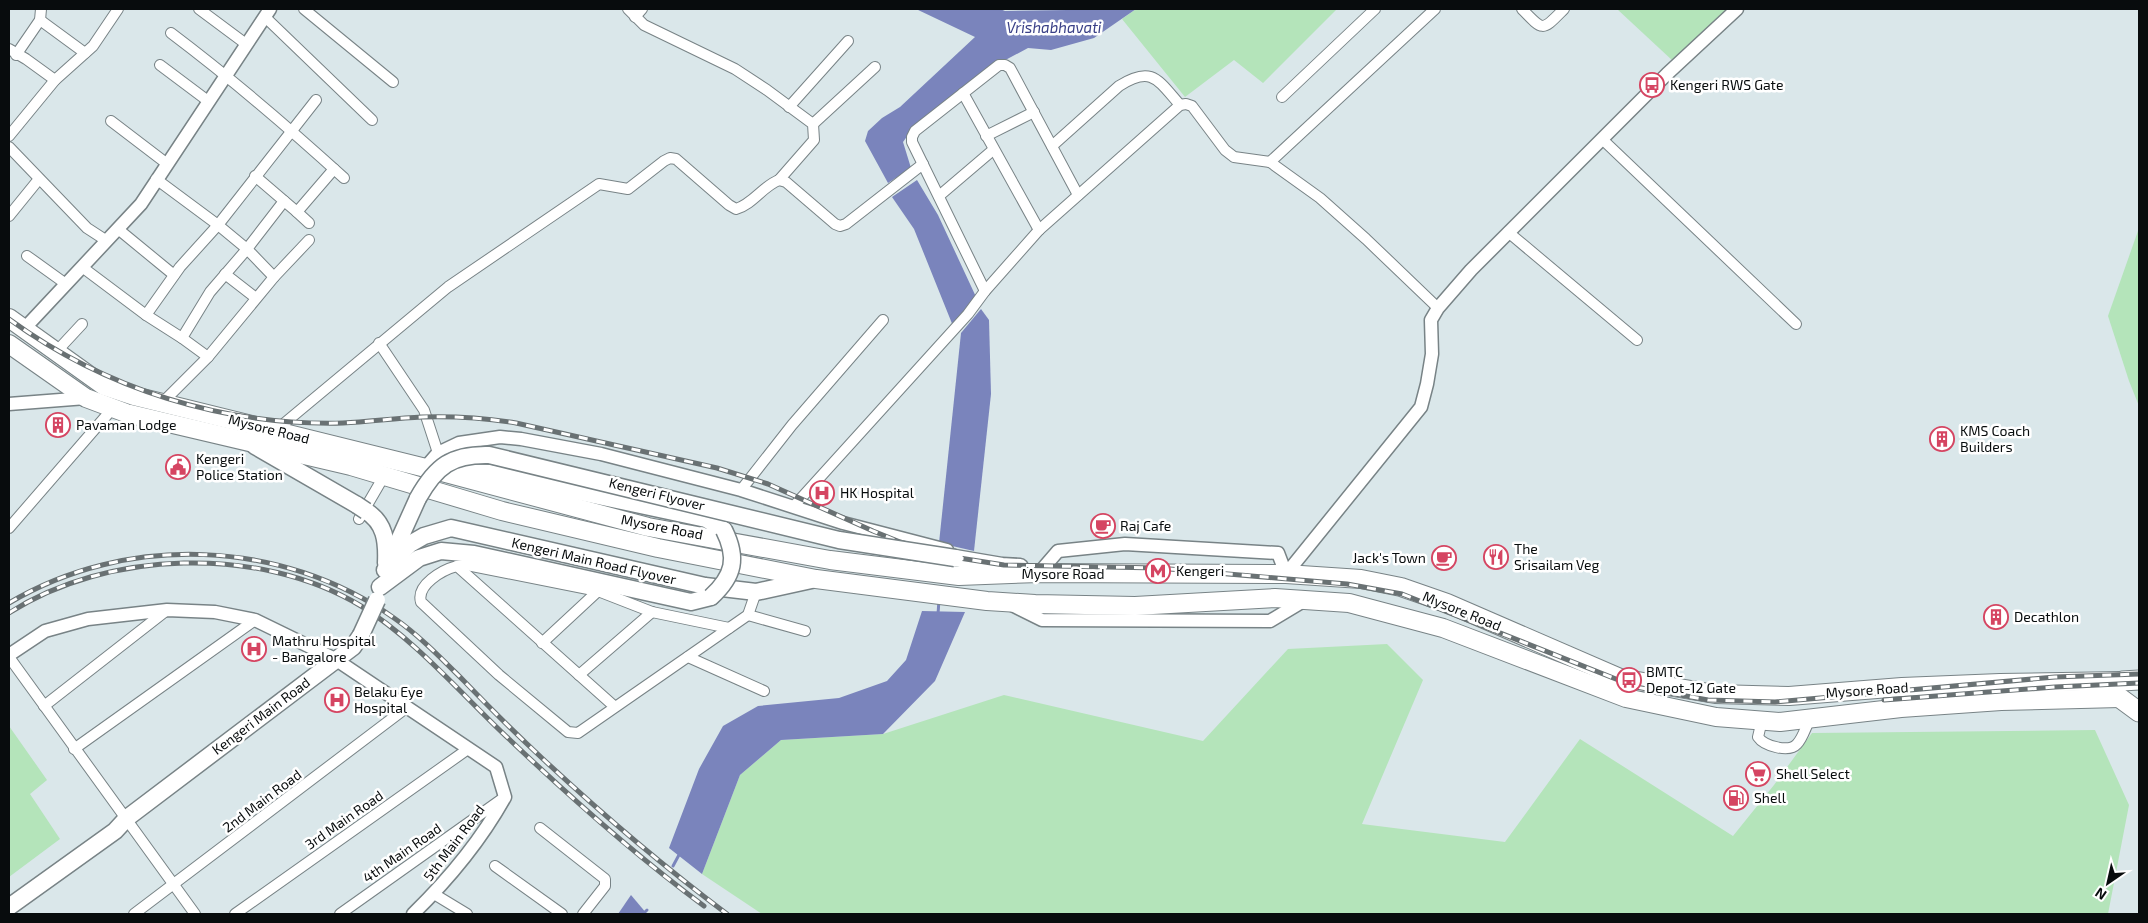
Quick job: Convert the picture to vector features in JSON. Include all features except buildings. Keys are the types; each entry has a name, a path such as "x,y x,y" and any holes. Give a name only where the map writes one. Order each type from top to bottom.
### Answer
{"highway":[{"name":"Mysore Road","path":"9,318 104,386 162,403 275,431 353,458 384,476 502,511 658,548 816,579 927,594 1008,602 1135,606 1275,598 1349,603 1443,628 1626,698 1716,716 1780,722 2127,686"},
{"name":"Mysore Road","path":"9,344 86,398 126,413 246,441 434,470 648,527 718,538 830,560 959,576 1039,573 1286,574 1361,579 1401,587 1447,603 1629,680 1715,694 1789,696 1902,687 2000,683 2127,686 2139,697"},
{"path":"2127,686 2139,712"},
{"path":"1780,722 1789,696"}],"main road":[{"path":"246,441 372,515 383,528 404,545"},
{"name":"Kengeri Flyover","path":"434,470 464,471 490,473 706,519 724,530 731,545 731,572 724,585 711,597 691,602 485,557 404,545 418,498 433,474 446,464 473,454 489,454 840,540 963,560 1029,568 1039,573"},
{"name":"Kengeri Main Road Flyover","path":"385,570 404,545 424,536 451,528 705,586 756,592 816,579"},
{"path":"385,570 404,545"},
{"path":"378,593 404,545"},
{"name":"Kengeri Main Road","path":"9,907 115,831 127,818 353,647 361,635 385,570"},
{"name":"Kengeri Main Road","path":"9,897 108,826 116,821 127,818"}],"street":[{"path":"42,9 40,20 12,52 26,59 55,80"},
{"path":"9,136 55,80 94,46 118,9"},
{"path":"199,9 246,44"},
{"path":"304,9 393,82"},
{"path":"628,9 635,18 644,24 735,69 813,124"},
{"path":"635,18 642,9"},
{"path":"1282,97 1375,9"},
{"path":"1270,162 1435,9"},
{"path":"1522,9 1537,26 1541,27 1548,25 1564,9"},
{"path":"1286,574 1421,407 1428,384 1432,354 1431,320 1438,308 1508,232 1737,9"},
{"path":"24,329 141,204 166,163 268,11 372,120"},
{"path":"40,20 85,54"},
{"path":"171,33 226,74 292,129 344,178"},
{"path":"789,107 848,41"},
{"path":"160,65 208,101"},
{"path":"985,291 912,142 912,136 915,131 998,65 1004,65 1010,68 1078,195"},
{"path":"813,124 875,67"},
{"path":"1052,146 1119,86 1131,78 1143,75 1157,79 1180,105"},
{"path":"963,93 1039,230"},
{"path":"146,315 174,275 218,225 316,100"},
{"path":"794,506 958,326 985,291 1039,230 1180,105 1192,106 1226,150 1234,157 1270,162 1320,198 1438,308"},
{"path":"986,136 1034,112"},
{"path":"111,121 166,163"},
{"path":"275,431 448,287 599,184 628,189 670,158 676,159 729,205 736,208 743,207 772,183 779,180 814,140 813,124"},
{"path":"1602,139 1796,324"},
{"path":"9,147 87,228 107,241"},
{"path":"939,196 993,150"},
{"path":"779,180 786,182 835,224 840,226 846,224 923,164"},
{"path":"297,212 334,169"},
{"path":"255,176 309,223"},
{"path":"9,216 39,179"},
{"path":"156,179 247,249 274,277"},
{"path":"182,338 210,292 247,249 284,201"},
{"path":"118,229 174,275"},
{"path":"1508,232 1637,340"},
{"path":"162,403 208,357 274,277 309,240"},
{"path":"26,256 66,284"},
{"path":"82,267 146,315 208,357"},
{"path":"226,274 256,298"},
{"path":"741,490 792,425 883,320"},
{"path":"56,352 82,324"},
{"path":"380,343 424,410 438,453 434,470"},
{"path":"9,404 86,398"},
{"path":"10,524 113,408"},
{"path":"438,453 460,443 500,437 601,454 741,490 843,523 952,551 963,560"},
{"path":"359,519 384,476"},
{"path":"1039,573 1058,551 1125,544 1278,553 1286,574"},
{"path":"729,628 652,612 598,591 467,565 445,570 421,589 419,596 421,602 499,675 568,732 578,733 748,615 756,592"},
{"path":"456,566 616,707"},
{"path":"542,643 598,591"},
{"path":"44,706 167,610"},
{"path":"195,914 127,818 74,749 9,656 45,631 88,620 167,610 215,612 255,620 335,660 496,767 505,797"},
{"path":"579,675 652,612"},
{"path":"748,615 804,631"},
{"path":"74,749 255,620"},
{"path":"688,657 764,691"},
{"name":"2nd Main Road","path":"134,914 406,708"},
{"path":"1762,720 1758,737 1761,742 1767,746 1790,748 1797,744 1810,719"},
{"name":"3rd Main Road","path":"235,914 468,749"},
{"name":"5th Main Road","path":"413,914 445,884 487,829 505,797"},
{"name":"4th Main Road","path":"340,914 505,797"},
{"path":"540,828 605,878 605,886 583,914"},
{"path":"496,866 562,914"},
{"path":"434,894 466,914"}],"green space":[{"path":"1136,9 1337,9 1263,83 1234,60 1185,97 1122,19"},
{"path":"1617,9 1729,9 1673,61"},
{"path":"2139,228 2139,406 2108,316"},
{"path":"1387,644 1423,680 1362,824 1505,842 1580,739 1733,836 1812,733 2095,730 2129,805 2108,914 762,914 702,874 740,775 781,740 883,734 1004,695 1203,741 1288,649"},
{"path":"9,726 47,780 30,794 60,839 9,877"}],"water":[{"name":"Vrishabhavati","path":"916,9 1000,9 1005,11 1136,9 1094,38 1051,50 1028,48 983,72 916,124 903,142 911,168 888,183 865,141 868,131 882,118 900,107 975,37"},
{"path":"917,180 938,215 977,299 953,326 914,229 892,197"},
{"path":"981,309 989,320 991,394 974,551 939,543 961,333"},
{"path":"922,611 965,612 935,681 883,734 781,740 740,775 702,874 669,848 699,769 723,726 758,706 839,698 887,681 906,660"},
{"path":"631,895 647,914 618,914"}],"waterway":[{"path":"938,614 939,600"},
{"path":"673,866 680,853"},
{"path":"643,914 647,910"}],"railway":[{"path":"9,319 46,344 85,365 125,383 167,398 210,410 254,418 298,422 343,423 457,417 516,423 717,468 768,484 900,542 953,557 1004,565 1158,568 1347,584 1402,594 1636,687 1708,700 1775,702 2055,677 2139,674"},
{"path":"9,603 55,580 103,565 153,556 204,555 254,560 303,572 350,592 394,618 413,632 523,740 588,800 656,858 727,914"},
{"path":"9,613 48,592 91,577 137,567 184,563 231,565 277,572 321,586 361,606 381,619 419,651 509,739 580,804 653,867 704,906"},
{"path":"1884,700 2055,687 2139,683"}],"place":[{"name":"Kengeri RWS Gate","path":"1652,85"},
{"name":"Pavaman Lodge","path":"58,425"},
{"name":"KMS Coach Builders","path":"1942,439"},
{"name":"Kengeri Police Station","path":"178,467"},
{"name":"HK Hospital","path":"822,493"},
{"name":"Raj Cafe","path":"1103,526"},
{"name":"The Srisailam Veg","path":"1496,557"},
{"name":"Jack's Town","path":"1444,558"},
{"name":"Kengeri","path":"1158,571"},
{"name":"Decathlon","path":"1996,617"},
{"name":"Mathru Hospital - Bangalore","path":"254,649"},
{"name":"BMTC Depot-12 Gate","path":"1629,680"},
{"name":"Belaku Eye Hospital","path":"337,700"},
{"name":"Shell Select","path":"1758,774"},
{"name":"Shell","path":"1736,798"}]}
